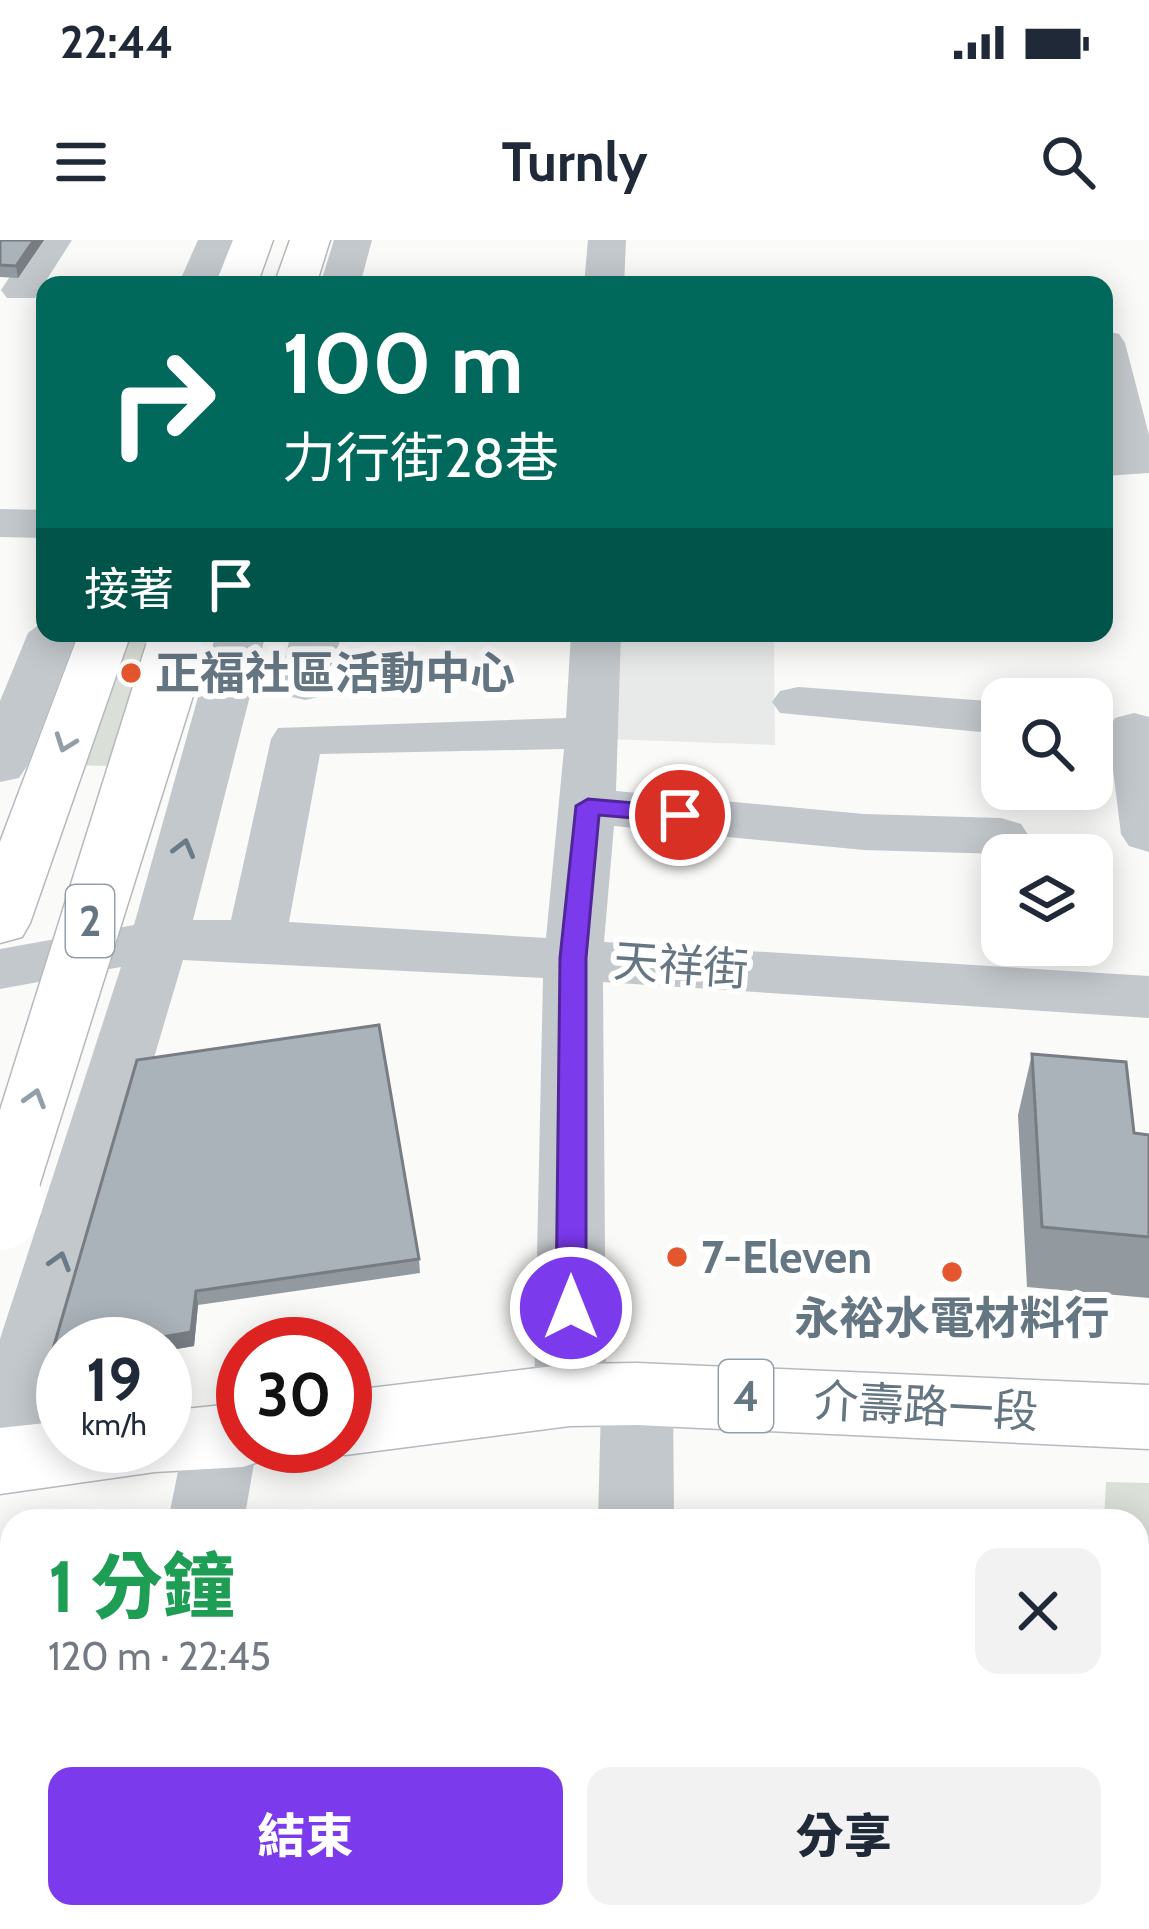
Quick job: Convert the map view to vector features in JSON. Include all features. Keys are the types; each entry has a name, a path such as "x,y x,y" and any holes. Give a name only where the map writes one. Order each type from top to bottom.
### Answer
{"main road":[{"path":"239,276 253,240"},
{"path":"298,276 310,240"},
{"name":"2","path":"0,923 102,642"},
{"name":"2","path":"0,1210 178,642"},
{"name":"介壽路一段","path":"372,1420 604,1395 1149,1417"},
{"path":"0,1457 36,1454"}],"street":[{"path":"22,290 53,240"},
{"path":"168,276 182,240"},
{"path":"202,276 217,240"},
{"path":"343,276 353,240"},
{"path":"362,276 372,240"},
{"path":"597,242 603,276"},
{"path":"1113,412 1119,463"},
{"path":"0,523 36,524"},
{"path":"0,766 49,642"},
{"path":"0,1457 159,940 239,642"},
{"path":"305,685 314,642"},
{"path":"596,642 588,806 573,958 604,1395 633,1509"},
{"path":"798,702 981,716"},
{"path":"1125,728 1149,834"},
{"path":"256,940 297,739 591,733"},
{"path":"588,806 864,832 981,835"},
{"name":"天祥街","path":"0,969 159,940 256,940 1149,997"},
{"path":"207,1509 210,1438"}],"shaded area":[{"path":"60,642 203,642 168,767 8,764"},
{"path":"610,642 774,642 775,745 604,739"},
{"path":"1106,1482 1149,1483 1149,1509 1105,1509"}],"building":[{"path":"0,240 34,240 16,266 0,265"},
{"path":"379,1025 419,1259 196,1291 192,1324 192,1317 62,1317 137,1060"},
{"path":"1032,1054 1126,1062 1134,1133 1149,1135 1149,1237 1042,1227"}],"place":[{"name":"正福社區活動中心","path":"131,673"},
{"name":"7-Eleven","path":"677,1257"},
{"name":"永裕水電材料行","path":"952,1272"}],"route":[{"path":"571,1308 573,958 588,806 680,815"}]}
